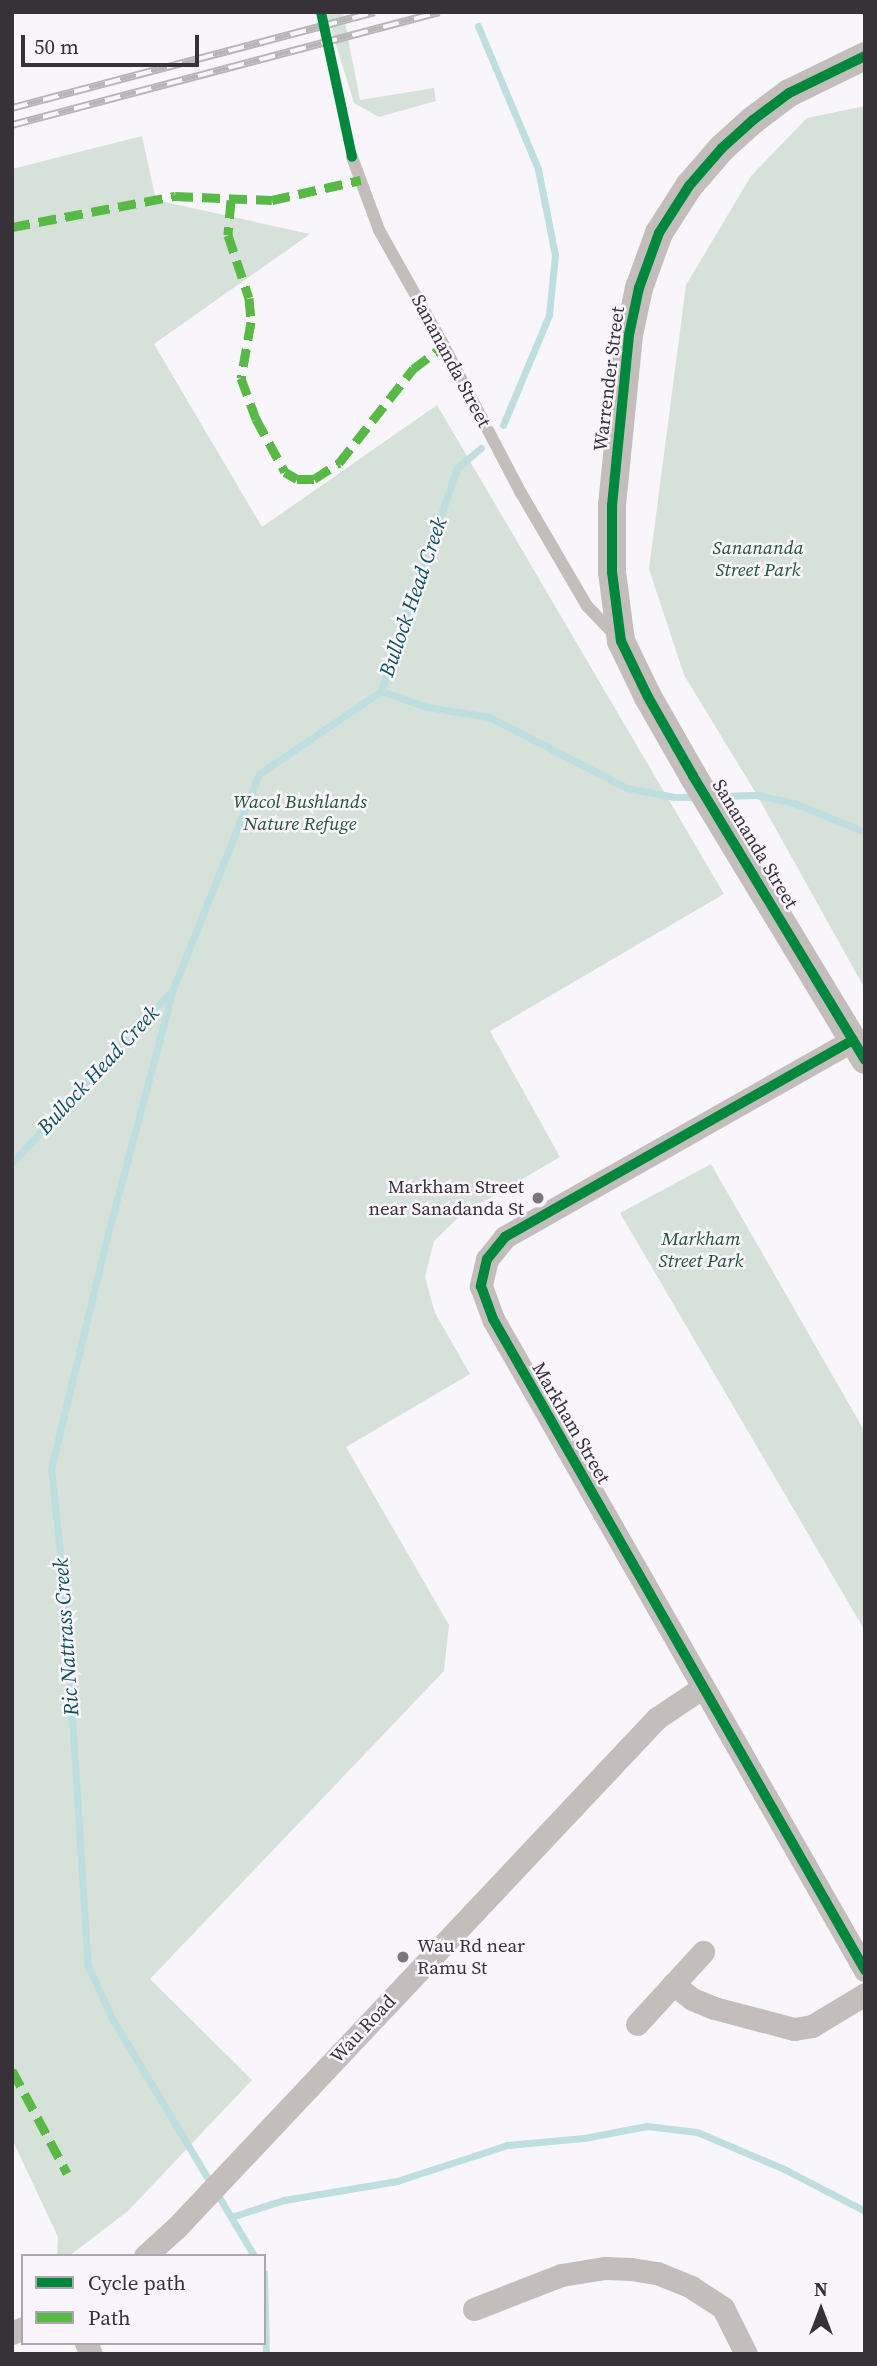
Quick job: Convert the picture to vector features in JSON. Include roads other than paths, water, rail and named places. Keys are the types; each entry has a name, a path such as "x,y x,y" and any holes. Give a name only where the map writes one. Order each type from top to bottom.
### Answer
{"street":[{"name":"Warrender Street","path":"621,642 612,572 612,505 629,335 639,288 659,233 689,186 722,148 753,120 789,93 865,56"},
{"name":"Sanananda Street","path":"621,642 692,776 859,1050"},
{"name":"Markham Street","path":"859,1050 505,1237 486,1258 481,1286 493,1319 865,1970"},
{"name":"Wau Road","path":"147,2254 177,2227 657,1718 702,1688"},
{"path":"637,2024 703,1952"},
{"path":"673,1984 692,1999 714,2008 794,2029 813,2026 865,1994"},
{"path":"474,2309 561,2275 606,2268 644,2271 691,2287 723,2308 746,2354"}],"lane":[{"name":"Sanananda Street","path":"352,157 379,230 521,493 587,606 621,642"}],"waterway":[{"name":"Bullock Head Creek","path":"478,26 538,169 555,255 549,315 503,425"},
{"name":"Bullock Head Creek","path":"12,1163 173,989 259,774 381,691 457,468 481,448"},
{"path":"381,691 427,707 489,717 627,788 674,797 696,797"},
{"path":"715,796 757,795 794,803 865,832"},
{"name":"Ric Nattrass Creek","path":"173,989 109,1229 51,1469 64,1589 88,1966 113,2020 253,2254"},
{"path":"231,2217 284,2200 397,2181 507,2145 584,2138 647,2126 697,2132 784,2169 865,2211"},
{"name":"Ric Nattrass Creek","path":"266,2345 266,2354"}],"railway":[{"path":"12,108 375,12"},
{"path":"12,125 439,12"}],"place":[{"name":"Markham Street near Sanadanda St","path":"538,1198"},
{"name":"Wau Rd near Ramu St","path":"403,1957"}],"park label":[{"name":"Sanananda Street Park","path":"758,559"},
{"name":"Wacol Bushlands Nature Refuge","path":"300,813"},
{"name":"Markham Street Park","path":"701,1250"}]}
